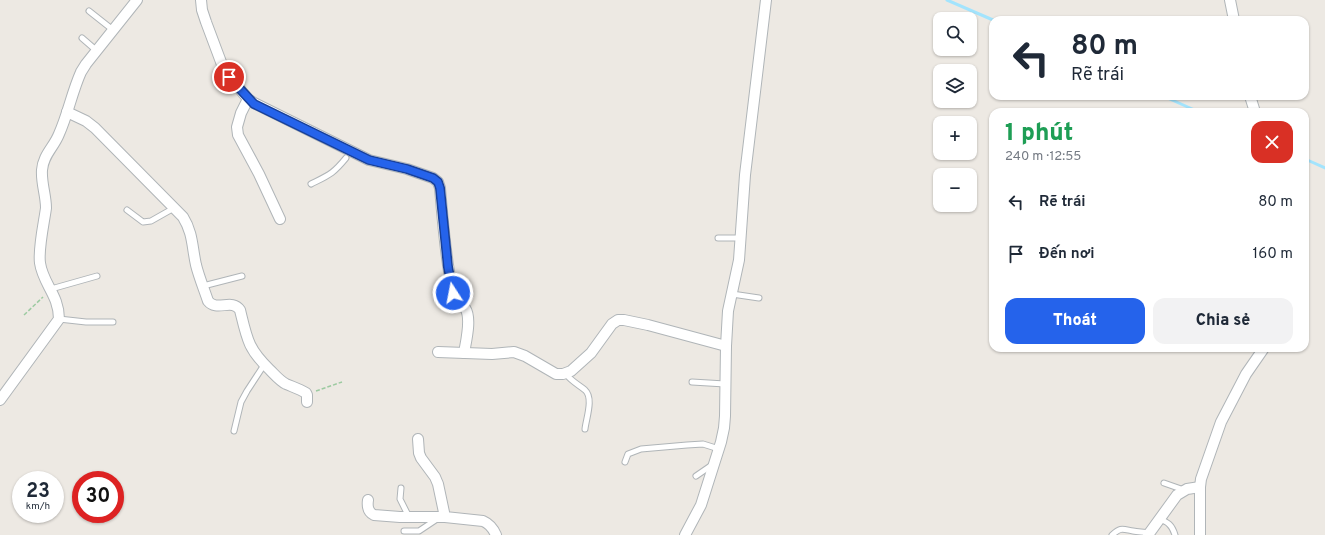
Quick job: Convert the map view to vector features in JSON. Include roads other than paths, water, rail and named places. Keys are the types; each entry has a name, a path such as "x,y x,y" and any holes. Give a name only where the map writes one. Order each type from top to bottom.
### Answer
{"street":[{"path":"0,400 59,318 58,304 43,273 40,263 46,208 42,170 46,155 58,138 81,72 137,0"},
{"path":"201,0 202,10 224,70 254,104 348,154 407,169 433,178 438,182 440,188 448,267 453,293 468,313 464,353"},
{"path":"685,535 701,505 719,449 725,416 728,311 738,260 745,175 766,0"},
{"path":"1230,0 1233,16"},
{"path":"248,99 241,113 237,127 238,135 259,174 280,219"},
{"path":"67,112 86,121 95,128 183,217 192,235 196,263 208,300 215,306 233,304 237,306 240,310 248,342 253,351 264,365 279,379 286,384 304,392 307,398"},
{"path":"438,352 492,354 514,352 525,356 556,374 566,374 591,353 612,324 618,320 631,321 726,346"},
{"path":"1200,535 1191,488 1221,422 1246,374 1261,352"},
{"path":"418,439 419,453 438,484 442,518"},
{"path":"1148,534 1172,500 1177,495 1191,488"},
{"path":"368,500 368,510 374,515 483,521 492,527 496,535"}],"lane":[{"path":"89,11 113,30"},
{"path":"82,38 97,51"},
{"path":"311,184 336,171 348,154"},
{"path":"127,210 143,222 151,221 174,208"},
{"path":"718,238 740,238"},
{"path":"51,288 97,276"},
{"path":"203,286 242,276"},
{"path":"732,294 759,298"},
{"path":"59,318 86,322 113,322"},
{"path":"234,431 241,402 246,391 264,365"},
{"path":"566,374 587,392 589,397 590,402 585,430"},
{"path":"692,382 725,384"},
{"path":"625,462 628,454 641,449 702,444 719,449"},
{"path":"696,476 714,463"},
{"path":"1164,484 1191,488"},
{"path":"401,488 400,499 409,518"},
{"path":"404,531 416,532 422,530 442,518"},
{"path":"1159,519 1167,522 1172,527 1175,535"},
{"path":"1112,535 1119,530 1124,529 1148,534"}],"waterway":[{"path":"947,0 989,18"},
{"path":"1172,100 1190,108"},
{"path":"1309,161 1325,168"}]}
